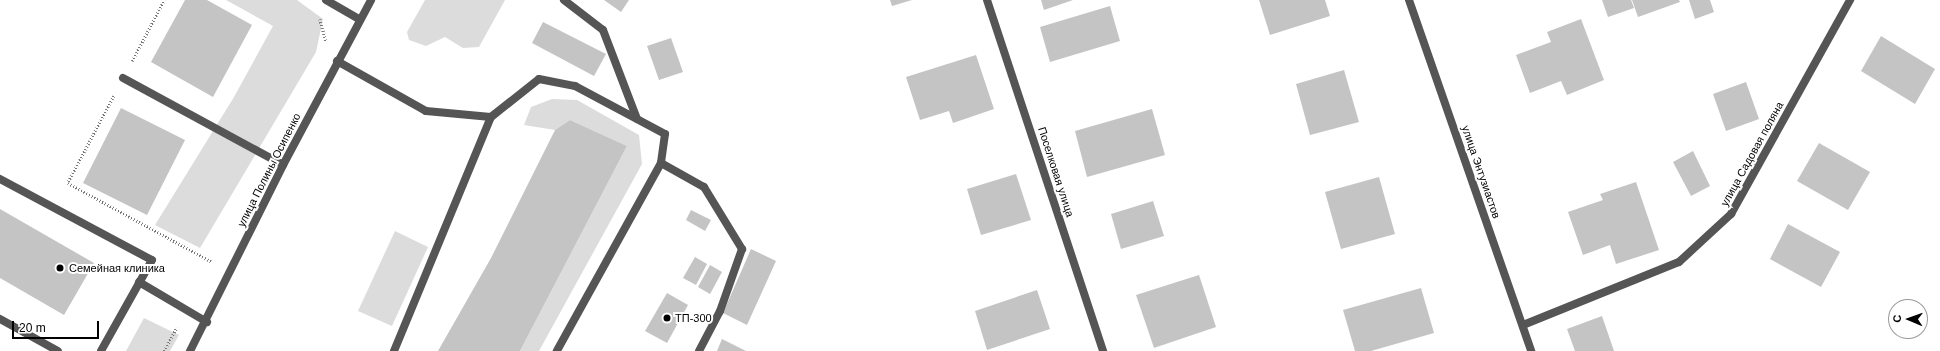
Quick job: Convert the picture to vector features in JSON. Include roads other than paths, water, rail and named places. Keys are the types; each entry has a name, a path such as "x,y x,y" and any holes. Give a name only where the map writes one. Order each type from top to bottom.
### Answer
{"street":[{"path":"326,0 359,19"},
{"name":"улица Полины Осипенко","path":"190,351 337,61 359,19 371,0"},
{"path":"564,0 602,30 637,119"},
{"name":"Поселковая улица","path":"987,0 1103,351"},
{"name":"улица Энтузиастов","path":"1409,0 1531,351"},
{"name":"улица Садовая поляна","path":"1523,325 1679,262 1731,214 1850,0"},
{"path":"337,61 426,111 491,116"},
{"path":"123,78 283,166"},
{"path":"394,351 491,116 539,79 575,86 665,134 661,163 557,351"},
{"path":"661,163 704,188 742,249 720,310 699,351"},
{"path":"0,179 152,260 101,351"},
{"path":"140,282 206,322"},
{"path":"0,319 58,351"}],"place":[{"name":"Семейная клиника","path":"60,268"},
{"name":"ТП-300","path":"667,318"}]}
